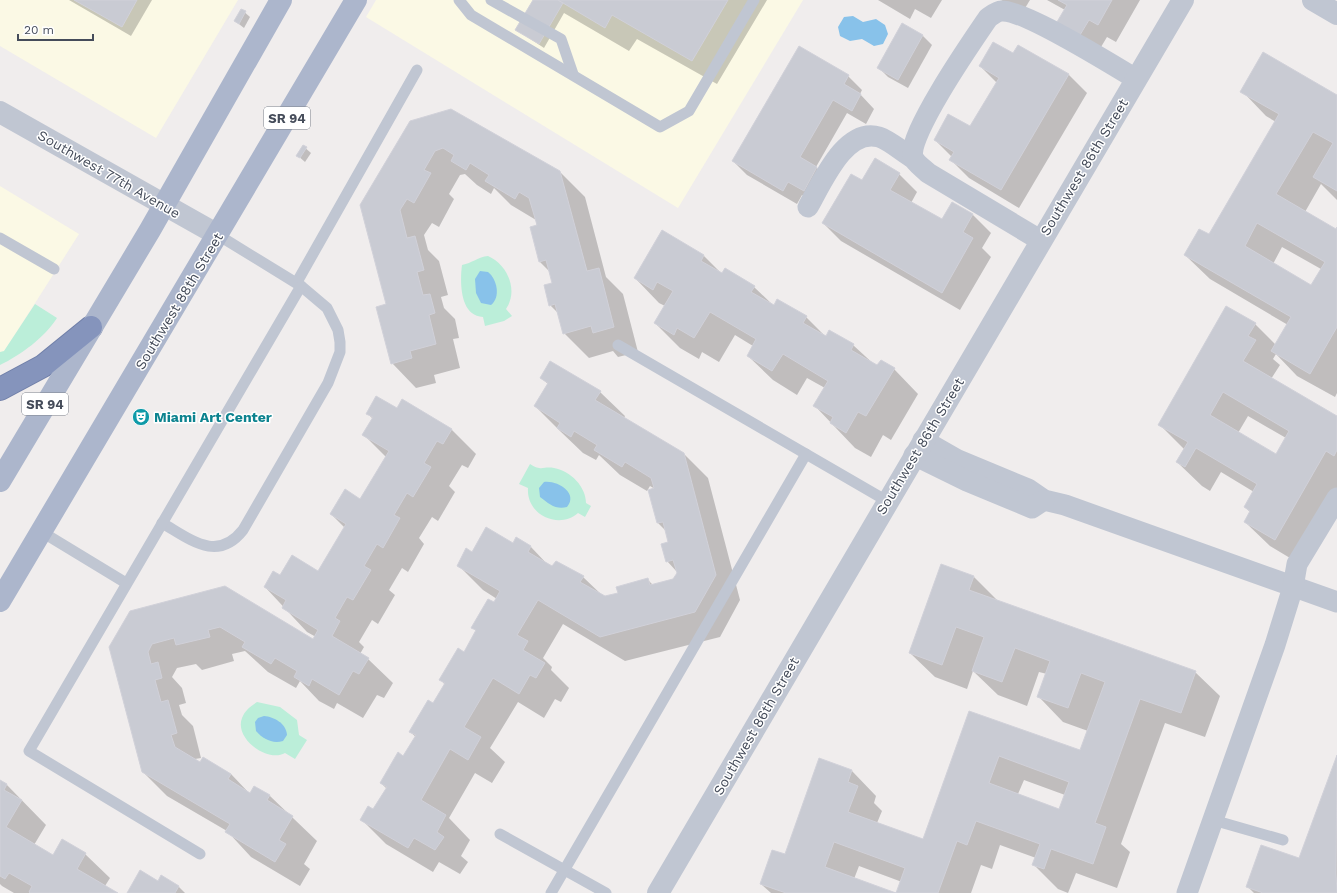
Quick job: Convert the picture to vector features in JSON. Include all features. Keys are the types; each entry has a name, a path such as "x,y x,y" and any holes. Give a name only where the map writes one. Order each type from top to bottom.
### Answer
{"highway":[{"path":"0,389 43,366 91,327"}],"main road":[{"name":"SR 94","path":"0,481 164,206 281,0"},
{"name":"Southwest 88th Street","path":"0,601 356,0"}],"street":[{"name":"Southwest 86th Street","path":"658,893 1182,0"},
{"path":"1313,0 1337,14"},
{"path":"913,158 915,139 922,124 988,18 992,5 1015,12 1136,79"},
{"name":"Southwest 77th Avenue","path":"0,112 164,206 218,235"},
{"path":"808,207 842,151 859,137 879,137 913,158 928,172 1040,240"},
{"path":"919,448 967,481 1032,508 1044,500 1065,505 1337,602"},
{"path":"1187,893 1269,663 1294,587 1297,564 1337,498"}],"lane":[{"path":"459,0 471,15 660,126 689,111 754,0"},
{"path":"491,0 561,39 573,74"},
{"path":"200,854 29,751 299,284 418,70"},
{"path":"162,523 203,546 214,548 226,545 236,539 243,530 328,383 340,352 338,330 327,308 299,284 218,235"},
{"path":"0,238 54,270"},
{"path":"618,345 887,501"},
{"path":"551,893 806,454"},
{"path":"42,532 126,583"},
{"path":"1213,820 1283,840"},
{"path":"500,834 606,893"}],"shaded area":[{"path":"0,0 238,0 156,138 0,46"},
{"path":"376,0 803,0 678,208 366,17"},
{"path":"0,186 79,234 4,352 0,352"}],"green space":[{"path":"488,256 501,265 509,278 511,294 510,302 506,309 512,316 504,321 485,326 483,317 475,315 469,311 465,304 461,288 461,272 462,265"},
{"path":"35,304 57,318 46,332 32,345 0,365 0,352 4,351"},
{"path":"530,464 540,468 554,468 566,472 572,476 583,491 586,503 591,506 585,517 578,513 570,518 553,520 538,512 532,506 528,488 519,484"},
{"path":"257,702 280,707 297,720 299,735 307,740 295,759 285,753 270,755 261,752 247,740 241,726 242,718 246,710"}],"water":[{"path":"853,16 863,22 876,19 885,25 888,34 883,44 874,46 862,39 850,41 840,36 838,27 844,17"},
{"path":"480,271 488,272 496,283 497,293 494,302 491,305 481,303 476,293 475,279"},
{"path":"544,482 555,483 565,488 570,497 570,502 567,507 556,507 540,497 539,488"},
{"path":"264,716 275,719 282,724 287,735 283,741 275,742 268,740 256,731 255,722 258,718"}],"building":[{"path":"74,0 137,0 122,27"},
{"path":"533,0 558,0 563,3 539,44 515,30"},
{"path":"558,0 728,0 692,61 612,15 605,28"},
{"path":"1058,0 1112,0 1098,25 1089,20 1077,40 1054,27 1067,5"},
{"path":"241,9 246,11 239,24 234,21"},
{"path":"902,23 923,35 898,80 877,68"},
{"path":"993,42 1013,53 1018,45 1069,74 1001,190 949,160 954,152 934,140 948,114 970,126 999,78 979,66"},
{"path":"799,46 849,75 844,84 861,94 852,111 833,100 800,157 817,167 804,191 788,182 783,191 732,161"},
{"path":"1263,52 1337,95 1337,191 1313,177 1333,143 1313,132 1276,194 1336,229 1337,227 1337,327 1310,374 1271,351 1291,317 1184,255 1199,229 1209,234 1279,114 1240,92","holes":["1257,223 1325,262 1311,285 1245,246"]},
{"path":"451,109 560,171 587,271 599,268 614,327 593,333 591,326 563,334 555,304 549,306 544,285 552,283 546,260 539,262 530,227 537,225 529,198 519,192 515,199 485,181 489,175 470,163 466,170 451,161 454,155 443,148 435,151 424,170 431,173 414,203 407,199 400,210 407,238 415,236 424,270 417,272 423,295 430,294 435,313 429,315 436,344 410,351 412,358 391,364 376,307 386,304 360,205 410,121"},
{"path":"303,145 307,147 300,158 296,156"},
{"path":"875,158 900,173 890,190 942,219 952,202 973,214 963,232 973,238 942,293 822,223 851,174 862,180"},
{"path":"662,230 704,255 701,261 722,273 725,268 755,286 751,292 774,305 777,299 807,316 803,323 826,336 829,330 854,344 851,350 877,365 881,360 895,368 866,416 858,412 846,433 830,423 833,417 813,406 828,381 783,354 772,371 747,356 756,339 710,312 694,338 677,328 674,335 654,323 673,291 657,282 653,290 634,278"},
{"path":"1226,306 1256,323 1248,336 1256,340 1243,361 1337,416 1337,450 1334,456 1326,451 1275,540 1244,522 1250,511 1244,507 1257,484 1196,448 1185,467 1176,462 1188,442 1158,425","holes":["1223,392 1289,431 1276,454 1210,415"]},
{"path":"550,361 601,391 595,400 684,453 716,575 695,612 600,637 538,600 517,635 528,641 523,650 545,663 536,678 530,675 519,694 493,678 464,727 481,737 468,760 450,749 421,800 446,815 437,832 444,837 435,850 414,838 408,848 360,820 368,806 373,809 387,787 380,783 398,752 403,756 416,735 409,732 428,700 433,703 445,683 439,680 458,648 464,652 476,630 471,628 488,599 494,602 500,591 457,566 466,548 472,552 486,527 513,543 516,537 531,546 528,552 552,566 556,561 584,576 580,582 605,596 618,593 616,587 648,578 650,585 673,579 677,573 673,560 666,562 661,544 668,542 663,522 657,523 648,490 654,488 651,478 625,462 622,467 594,450 597,445 574,431 571,437 557,428 560,423 534,406 548,383 540,378"},
{"path":"376,396 397,408 402,399 452,429 443,444 437,441 424,463 431,467 413,497 407,493 394,515 400,518 383,548 377,544 364,566 371,570 353,600 347,597 335,618 340,621 332,636 369,658 359,674 353,671 339,695 312,679 309,686 294,677 297,671 275,658 271,664 242,647 245,642 220,627 208,630 210,637 176,645 174,638 152,644 148,652 151,664 158,662 162,678 155,680 161,702 168,700 177,733 171,735 175,747 200,762 203,757 231,774 228,779 250,793 254,786 270,795 267,800 293,816 279,840 286,844 275,862 225,832 230,824 142,772 109,647 130,611 225,586 313,639 318,630 282,608 286,600 264,587 273,571 280,575 292,555 318,571 346,524 330,514 345,489 360,499 389,451 362,435 373,417 366,414"},
{"path":"941,564 974,576 969,590 1196,671 1181,713 1140,699 1095,823 1106,827 1093,864 1051,849 1044,869 1032,865 1040,844 976,821 967,845 957,841 938,893 896,893 786,893 760,884 772,850 785,854 819,758 852,770 848,782 858,786 848,812 923,839 969,711 1080,750 1105,682 1081,673 1068,708 1037,697 1050,661 1015,648 1002,682 972,671 984,637 956,627 942,665 909,653","holes":["999,756 1069,782 1059,809 989,783","834,842 905,868 896,893 825,867"]},
{"path":"1337,755 1337,893 1263,893 1246,887 1261,845 1299,858"},
{"path":"0,780 7,784 4,790 22,800 6,827 53,855 62,839 86,853 77,869 118,893 30,893 29,892 32,886 9,873 5,879 0,876"},
{"path":"140,870 158,881 161,875 179,886 175,893 127,893"}],"place":[{"name":"Miami Art Center","path":"141,417"}]}
